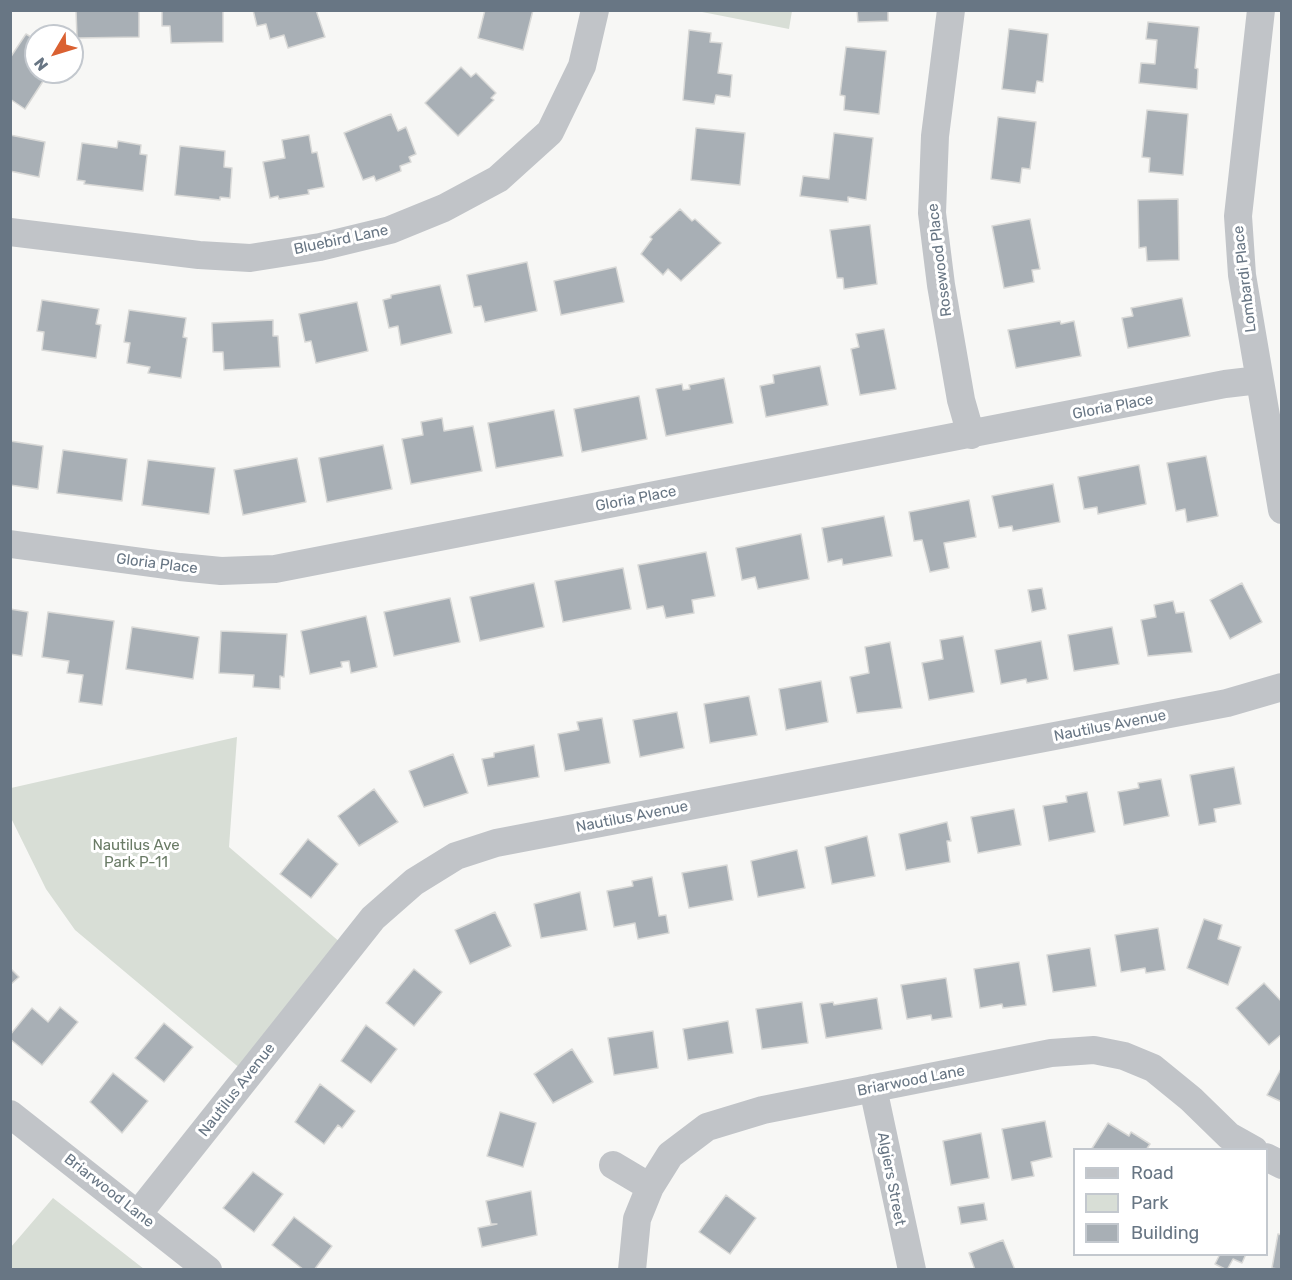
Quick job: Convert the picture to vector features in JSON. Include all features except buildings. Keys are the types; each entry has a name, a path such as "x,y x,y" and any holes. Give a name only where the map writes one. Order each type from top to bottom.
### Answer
{"street":[{"name":"Bluebird Lane","path":"10,232 199,255 250,258 320,247 390,230 444,208 498,179 550,132 582,66 596,10"},
{"name":"Rosewood Place","path":"951,10 935,136 932,213 941,285 961,400 971,435"},
{"name":"Lombardi Place","path":"1261,10 1238,216 1242,275 1281,510"},
{"name":"Gloria Place","path":"10,544 221,571 275,569 1225,384 1259,380"},
{"name":"Nautilus Avenue","path":"138,1214 373,918 414,882 456,856 496,843 1227,703 1281,687"},
{"name":"Briarwood Lane","path":"632,1269 637,1219 650,1187 670,1155 707,1127 763,1110 1051,1053 1095,1050 1124,1056 1153,1068 1191,1099 1229,1136 1252,1148"},
{"name":"Algiers Street","path":"873,1088 912,1269"},
{"name":"Briarwood Lane","path":"10,1114 208,1269"},
{"path":"613,1165 650,1187"}],"green space":[{"path":"697,11 792,11 789,29"},
{"name":"Nautilus Ave Park P-11","path":"237,737 229,847 348,949 248,1075 75,930 46,889 11,818 11,788"},
{"path":"53,1198 144,1269 11,1269 11,1247"}]}
